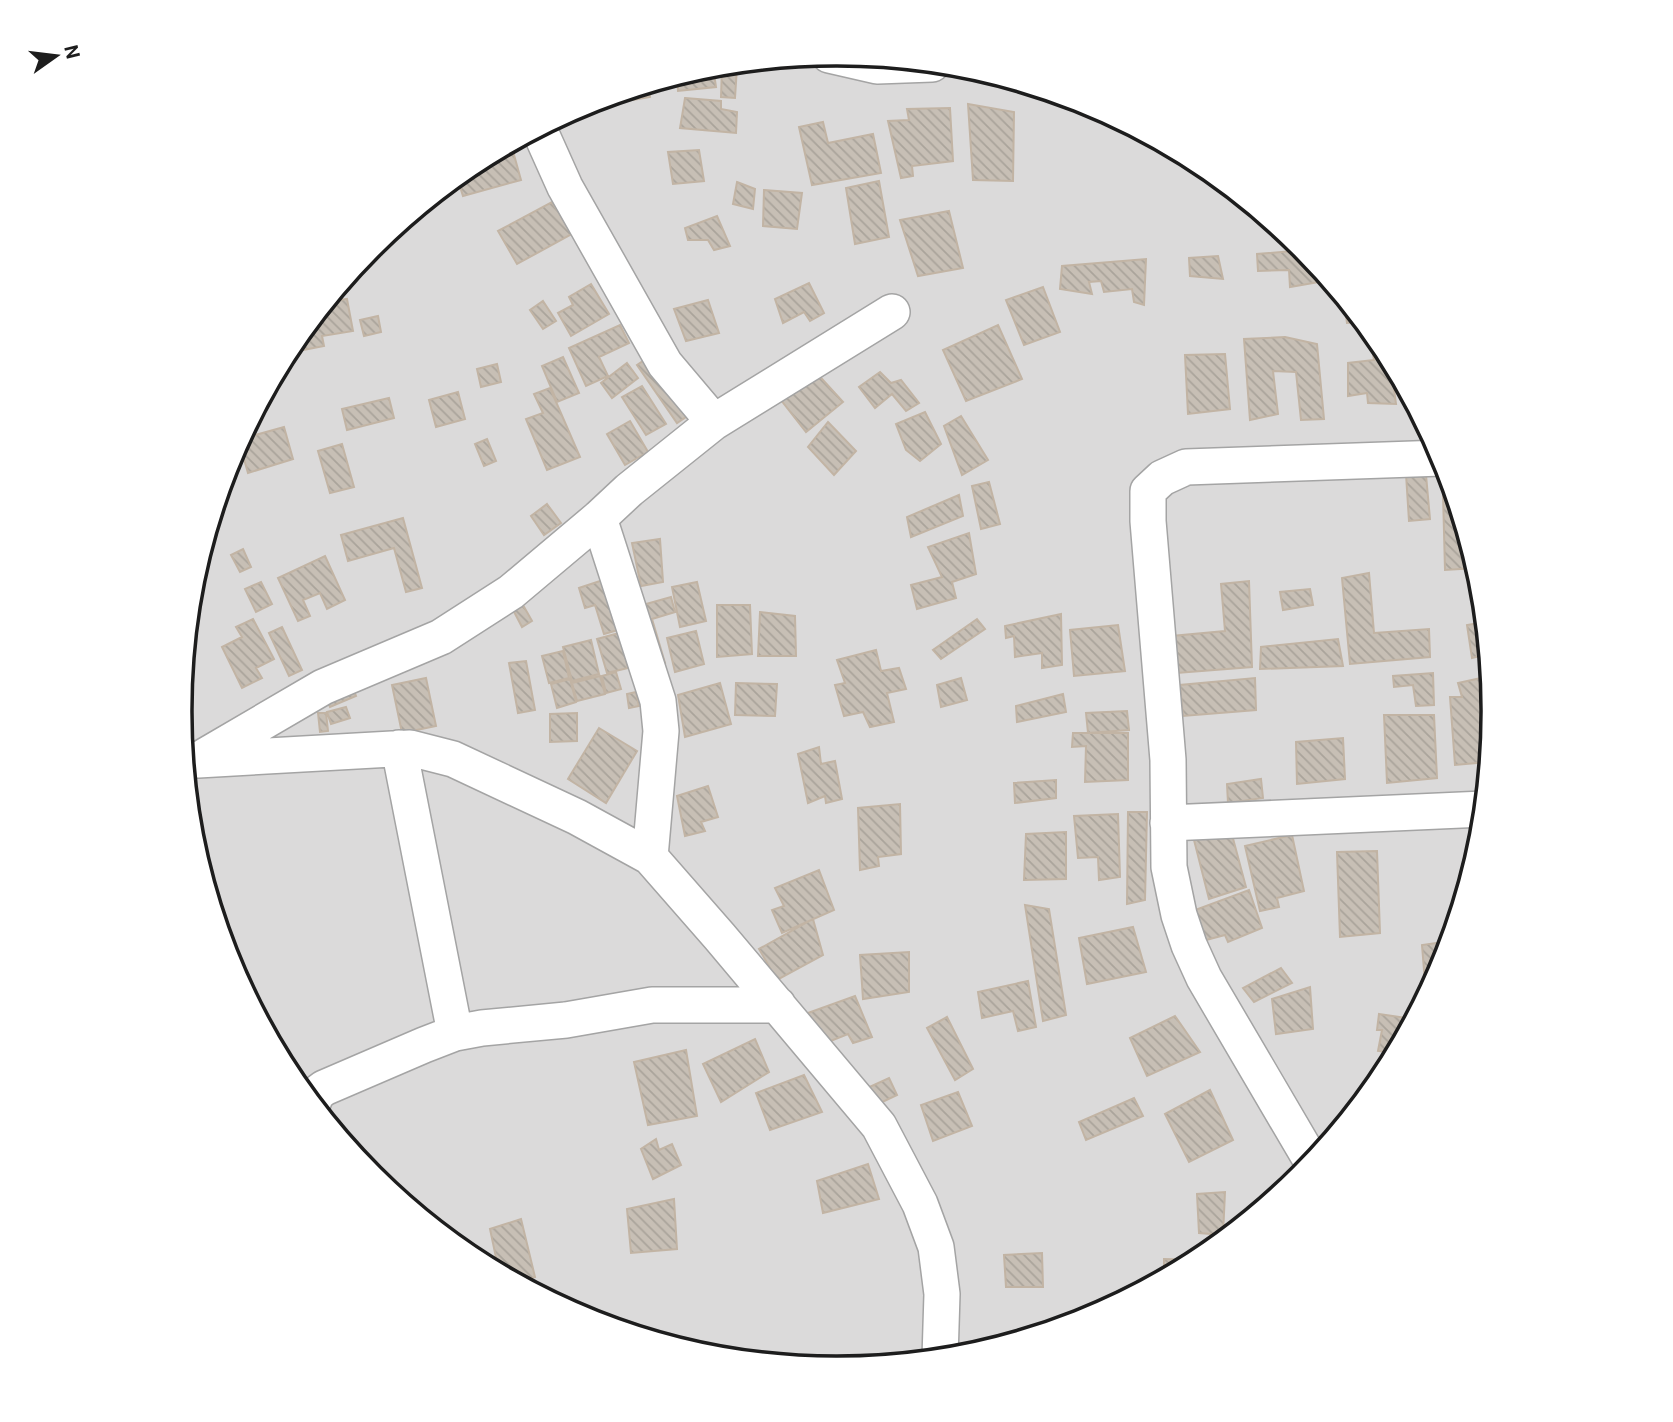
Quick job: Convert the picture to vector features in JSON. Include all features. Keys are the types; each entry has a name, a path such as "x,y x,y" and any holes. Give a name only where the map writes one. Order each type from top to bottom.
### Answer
{"street":[{"path":"543,137 565,187 665,363 714,422"},
{"path":"194,761 323,687 441,637 511,592 628,490 714,422 892,312"},
{"path":"1306,1152 1204,978 1189,945 1169,867 1168,760 1148,521 1148,491 1161,478 1186,467 1430,458"},
{"path":"599,518 658,701 660,741 650,858"},
{"path":"399,748 455,1033"},
{"path":"194,764 410,748 453,759 578,817 650,858 778,1005 878,1126 920,1204 936,1247 942,1294 940,1347"},
{"path":"1168,823 1473,809"},
{"path":"318,1093 455,1033 566,1020 652,1005 778,1005"}],"shaded area":[{"path":"836,66 921,72 1003,88 1044,101 1122,133 1159,153 1195,175 1261,226 1321,286 1348,319 1395,389 1415,426 1447,504 1459,544 1469,585 1480,669 1480,753 1475,795 1469,837 1447,918 1415,996 1395,1033 1348,1103 1321,1136 1261,1196 1229,1222 1195,1247 1122,1289 1044,1321 1003,1334 921,1350 836,1356 752,1350 670,1334 629,1321 551,1289 514,1269 478,1247 412,1196 352,1136 325,1103 278,1033 258,996 226,918 214,878 204,837 193,753 193,669 198,627 204,585 226,504 258,426 278,389 325,319 352,286 412,226 444,200 478,175 551,133 629,101 670,88 752,72 794,68"}],"building":[{"path":"737,75 735,98 721,97 722,77"},
{"path":"715,78 716,87 678,91 678,86"},
{"path":"685,98 721,101 721,109 737,112 736,133 680,128"},
{"path":"968,104 1014,112 1013,181 973,180"},
{"path":"950,108 953,161 912,166 913,176 901,178 888,121 909,120 907,109"},
{"path":"823,122 828,143 873,134 881,173 812,185 799,127"},
{"path":"699,150 704,181 673,184 668,152"},
{"path":"514,153 521,180 463,196 460,188"},
{"path":"879,181 889,237 855,244 846,188"},
{"path":"737,182 755,189 753,209 733,204"},
{"path":"764,190 802,193 797,229 763,226"},
{"path":"552,202 572,234 517,264 498,231"},
{"path":"949,211 963,268 918,276 900,220"},
{"path":"717,216 730,246 714,250 708,240 688,240 685,228"},
{"path":"1288,251 1318,282 1290,287 1289,270 1258,271 1257,254"},
{"path":"1218,256 1223,279 1190,276 1189,258"},
{"path":"1146,259 1144,305 1134,302 1132,289 1104,292 1101,281 1089,282 1092,294 1060,289 1062,266"},
{"path":"809,283 824,313 810,321 804,312 783,323 775,299"},
{"path":"591,284 609,314 571,336 558,313 573,305 569,297"},
{"path":"1043,287 1060,332 1024,345 1006,300"},
{"path":"347,299 353,331 322,336 324,346 303,350 325,319 341,300"},
{"path":"708,300 719,333 686,341 674,309"},
{"path":"543,301 556,321 543,329 530,310"},
{"path":"378,316 381,332 364,336 360,320"},
{"path":"620,325 629,343 599,357 608,376 586,386 569,348"},
{"path":"998,325 1022,379 966,401 943,350"},
{"path":"1285,337 1317,344 1324,419 1301,420 1296,372 1273,371 1278,414 1250,420 1244,339"},
{"path":"1225,354 1230,409 1188,414 1185,355"},
{"path":"652,355 692,413 677,423 637,365"},
{"path":"1373,355 1395,389 1396,404 1368,403 1367,393 1348,396 1348,363 1374,360"},
{"path":"563,357 579,393 557,402 542,366"},
{"path":"627,363 638,378 612,398 601,383"},
{"path":"497,364 501,382 481,387 477,369"},
{"path":"812,368 843,402 806,432 777,395"},
{"path":"880,372 891,383 901,380 919,403 906,411 892,394 875,408 859,387"},
{"path":"642,386 666,424 646,435 622,397"},
{"path":"550,388 580,457 547,470 526,419 543,413 534,394"},
{"path":"458,392 465,419 436,427 429,400"},
{"path":"389,398 394,418 347,430 342,409"},
{"path":"925,412 941,444 920,461 906,450 896,424"},
{"path":"961,416 988,460 962,475 944,426"},
{"path":"630,421 648,452 625,465 607,434"},
{"path":"828,422 856,451 834,475 808,447"},
{"path":"284,427 293,459 248,473 244,458 254,435"},
{"path":"487,439 496,461 484,466 475,444"},
{"path":"342,444 354,487 330,493 318,451"},
{"path":"1406,474 1426,475 1430,519 1409,521"},
{"path":"989,482 1000,524 981,529 972,486"},
{"path":"1443,494 1465,569 1445,570"},
{"path":"959,495 963,516 911,537 907,517"},
{"path":"547,504 561,523 544,535 531,516"},
{"path":"403,518 422,588 406,592 394,548 348,561 341,535"},
{"path":"969,533 976,574 952,582 956,598 917,609 911,585 942,577 928,547"},
{"path":"660,539 663,582 641,586 632,543"},
{"path":"243,549 251,567 240,572 231,555"},
{"path":"325,556 345,600 327,609 320,593 303,600 310,616 298,621 278,578"},
{"path":"1369,573 1374,633 1429,629 1430,657 1350,664 1342,578"},
{"path":"603,580 618,630 604,634 595,605 585,608 579,588"},
{"path":"1249,581 1252,667 1177,673 1172,636 1225,631 1221,584"},
{"path":"261,582 272,604 256,612 245,589"},
{"path":"697,582 706,621 680,627 672,587"},
{"path":"1310,589 1313,605 1283,610 1280,592"},
{"path":"671,597 675,612 652,619 665,663 649,667 632,608"},
{"path":"519,598 532,621 522,627 510,604"},
{"path":"717,605 750,605 752,654 717,657"},
{"path":"760,612 795,616 796,656 758,656"},
{"path":"1061,614 1062,665 1042,668 1042,653 1015,657 1014,636 1006,638 1005,626"},
{"path":"253,619 274,659 256,668 262,678 242,688 222,647 242,637 236,627"},
{"path":"977,619 985,629 941,659 933,650"},
{"path":"1475,624 1478,656 1472,658 1467,625"},
{"path":"1118,625 1125,671 1074,676 1070,630"},
{"path":"282,627 302,670 289,676 269,633"},
{"path":"696,631 704,664 675,672 667,638"},
{"path":"619,633 628,668 607,673 597,639"},
{"path":"1338,639 1343,666 1260,669 1261,647"},
{"path":"591,640 599,674 572,681 563,647"},
{"path":"876,650 881,671 899,668 906,689 887,693 894,722 870,727 863,712 844,716 835,685 845,683 837,660"},
{"path":"563,651 569,678 549,683 542,656"},
{"path":"526,661 535,710 518,713 509,663"},
{"path":"616,672 621,689 606,693 602,676"},
{"path":"1433,673 1434,705 1416,706 1413,685 1394,687 1393,676"},
{"path":"600,676 605,694 577,701 572,683"},
{"path":"426,678 436,726 402,733 392,685"},
{"path":"961,678 967,700 941,707 937,685"},
{"path":"1255,678 1256,710 1183,716 1180,685"},
{"path":"1480,678 1479,763 1455,765 1450,697 1462,697 1458,683"},
{"path":"570,679 576,702 557,708 551,684"},
{"path":"720,683 731,724 685,737 678,695"},
{"path":"736,683 777,684 775,716 735,715"},
{"path":"352,686 356,696 330,707 326,697"},
{"path":"636,692 639,706 629,708 627,694"},
{"path":"1063,694 1066,712 1017,722 1016,706"},
{"path":"346,707 350,718 331,724 327,712"},
{"path":"1127,711 1129,730 1088,733 1086,713"},
{"path":"318,713 326,713 328,731 320,732"},
{"path":"577,713 577,741 550,742 550,714"},
{"path":"1384,715 1434,715 1437,778 1387,783"},
{"path":"599,728 637,751 606,803 568,779"},
{"path":"1073,733 1128,733 1128,780 1085,782 1086,746 1072,747"},
{"path":"1343,738 1345,779 1297,784 1296,742"},
{"path":"819,747 821,764 835,761 842,799 826,803 825,796 808,803 798,754"},
{"path":"1261,779 1263,798 1228,803 1227,784"},
{"path":"1056,780 1056,798 1015,803 1014,783"},
{"path":"708,786 718,817 701,822 705,831 685,836 677,796"},
{"path":"900,804 901,854 878,857 879,866 860,870 858,808"},
{"path":"1128,812 1147,812 1145,900 1127,904"},
{"path":"1118,814 1120,877 1099,880 1098,857 1078,858 1074,816"},
{"path":"1231,831 1246,887 1209,899 1194,840"},
{"path":"1066,832 1066,879 1024,880 1026,834"},
{"path":"1292,835 1304,891 1277,898 1279,907 1260,911 1245,846"},
{"path":"1377,851 1380,933 1340,937 1337,852"},
{"path":"819,870 834,910 782,933 772,910 784,906 775,888"},
{"path":"1249,890 1262,928 1228,942 1225,935 1206,940 1195,910"},
{"path":"1025,905 1049,909 1066,1015 1043,1021"},
{"path":"813,919 823,955 777,980 759,949"},
{"path":"1133,927 1146,972 1087,984 1079,938"},
{"path":"1438,943 1424,975 1422,945"},
{"path":"909,952 909,992 863,999 860,955"},
{"path":"1281,968 1292,983 1254,1002 1243,988"},
{"path":"1028,981 1036,1027 1018,1031 1013,1011 982,1018 978,992"},
{"path":"1310,987 1313,1029 1276,1034 1272,999"},
{"path":"855,996 872,1037 853,1043 848,1034 823,1044 805,1014"},
{"path":"1379,1014 1403,1017 1383,1052 1378,1051 1382,1030 1377,1030"},
{"path":"1175,1016 1200,1052 1147,1076 1130,1038"},
{"path":"947,1017 973,1069 955,1080 927,1028"},
{"path":"755,1039 769,1072 721,1102 703,1064"},
{"path":"686,1050 697,1116 648,1125 634,1062"},
{"path":"804,1075 822,1112 770,1130 756,1093"},
{"path":"889,1078 897,1095 874,1106 863,1090"},
{"path":"1210,1090 1233,1140 1189,1162 1165,1114"},
{"path":"958,1092 972,1126 933,1141 921,1105"},
{"path":"1134,1098 1143,1116 1086,1140 1079,1122"},
{"path":"656,1139 659,1150 672,1144 681,1165 653,1179 641,1149"},
{"path":"868,1164 879,1199 823,1213 817,1181"},
{"path":"1225,1192 1223,1226 1213,1234 1199,1233 1197,1194"},
{"path":"674,1199 677,1249 631,1253 627,1209"},
{"path":"521,1219 535,1277 531,1278 496,1258 490,1229"},
{"path":"1042,1253 1043,1287 1006,1287 1004,1255"},
{"path":"1164,1259 1175,1259 1164,1266"}]}
